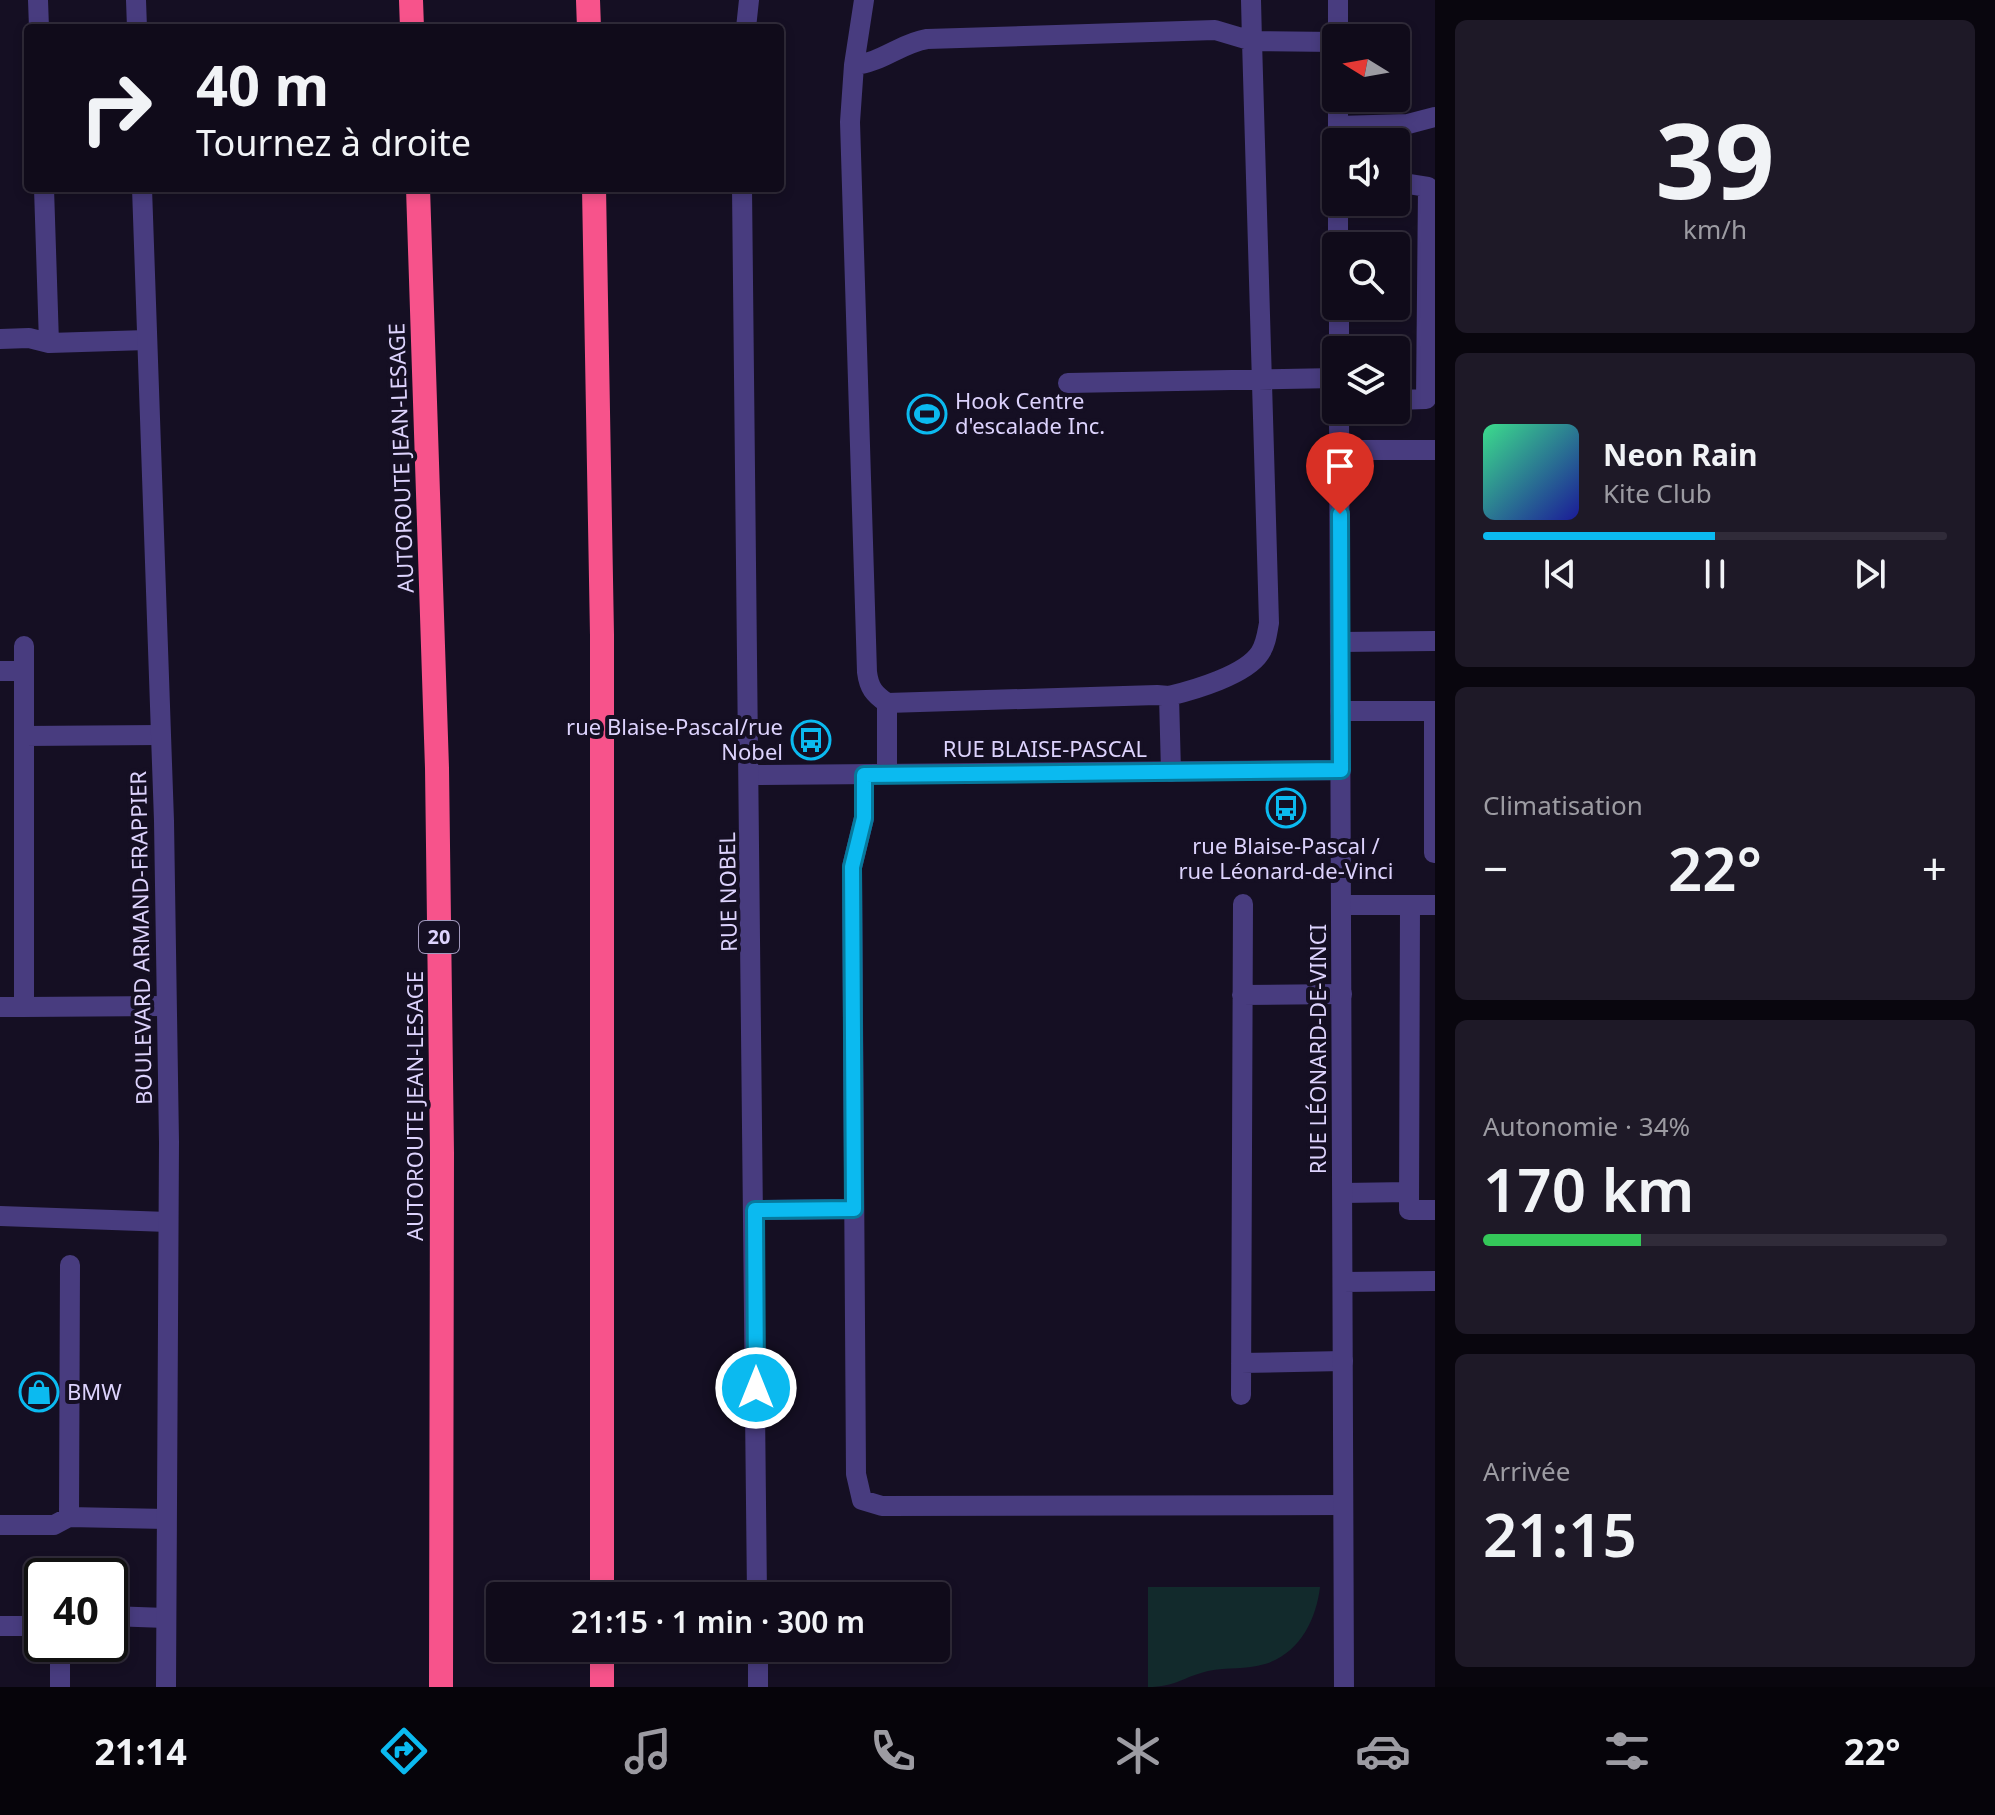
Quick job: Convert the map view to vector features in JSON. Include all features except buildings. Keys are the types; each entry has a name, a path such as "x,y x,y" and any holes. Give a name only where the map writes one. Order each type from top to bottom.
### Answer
{"highway":[{"path":"411,0 412,24"},
{"path":"588,0 589,24"},
{"name":"AUTOROUTE JEAN-LESAGE","path":"418,192 437,768 442,1153 441,1687"},
{"path":"594,192 602,635 602,1582"},
{"path":"602,1662 602,1687"}],"street":[{"path":"38,0 39,24"},
{"path":"136,0 137,24"},
{"path":"746,24 749,0"},
{"path":"864,0 854,65 850,122 867,672 874,694 887,703 1169,696 1197,689 1248,666 1265,644 1269,608 1251,0"},
{"path":"1337,24 1338,0"},
{"path":"854,65 868,64 916,41 927,39 1215,30 1252,41 1322,40"},
{"path":"1380,128 1435,117"},
{"path":"1410,184 1432,187 1431,399 1410,400"},
{"path":"44,192 49,343"},
{"name":"BOULEVARD ARMAND-FRAPPIER","path":"142,192 166,1006 166,1687"},
{"name":"RUE NOBEL","path":"742,192 757,1582"},
{"path":"0,339 29,338 49,343 147,340"},
{"path":"1068,383 1322,378"},
{"name":"RUE LÉONARD-DE-VINCI","path":"1339,424 1344,1687"},
{"path":"1339,450 1435,450"},
{"path":"1340,642 1435,641"},
{"path":"24,646 24,1007"},
{"path":"0,671 23,671"},
{"path":"1169,696 1171,772"},
{"path":"887,703 887,774"},
{"path":"1340,711 1434,711 1434,853"},
{"path":"24,736 160,735"},
{"name":"RUE BLAISE-PASCAL","path":"750,775 1341,770"},
{"path":"864,775 864,818 852,867 856,1474 862,1500 882,1506 1343,1505"},
{"path":"1241,1395 1243,904"},
{"path":"1341,905 1435,905"},
{"path":"1410,905 1409,1210 1435,1210"},
{"path":"1242,995 1342,994"},
{"path":"0,1007 166,1006"},
{"path":"1343,1193 1409,1192"},
{"path":"755,1210 854,1209"},
{"path":"0,1216 168,1222"},
{"path":"69,1517 70,1265"},
{"path":"1343,1282 1435,1281"},
{"path":"1241,1363 1343,1361"},
{"path":"0,1525 54,1525 69,1517 166,1519"},
{"path":"128,1617 166,1618"},
{"path":"0,1626 24,1626"},
{"path":"60,1662 60,1687"},
{"path":"758,1662 758,1687"}],"green space":[{"path":"1148,1587 1320,1587 1315,1611 1304,1634 1297,1644 1277,1659 1258,1666 1208,1671 1173,1684 1148,1687"}],"place":[{"name":"Hook Centre d'escalade Inc.","path":"927,414"},
{"name":"rue Blaise-Pascal/rue Nobel","path":"811,740"},
{"name":"rue Blaise-Pascal / rue Léonard-de-Vinci","path":"1286,808"},
{"name":"BMW","path":"39,1392"}],"route":[{"path":"756,1388 755,1210 854,1209 852,867 866,808 864,775 1341,770 1340,514"}]}
